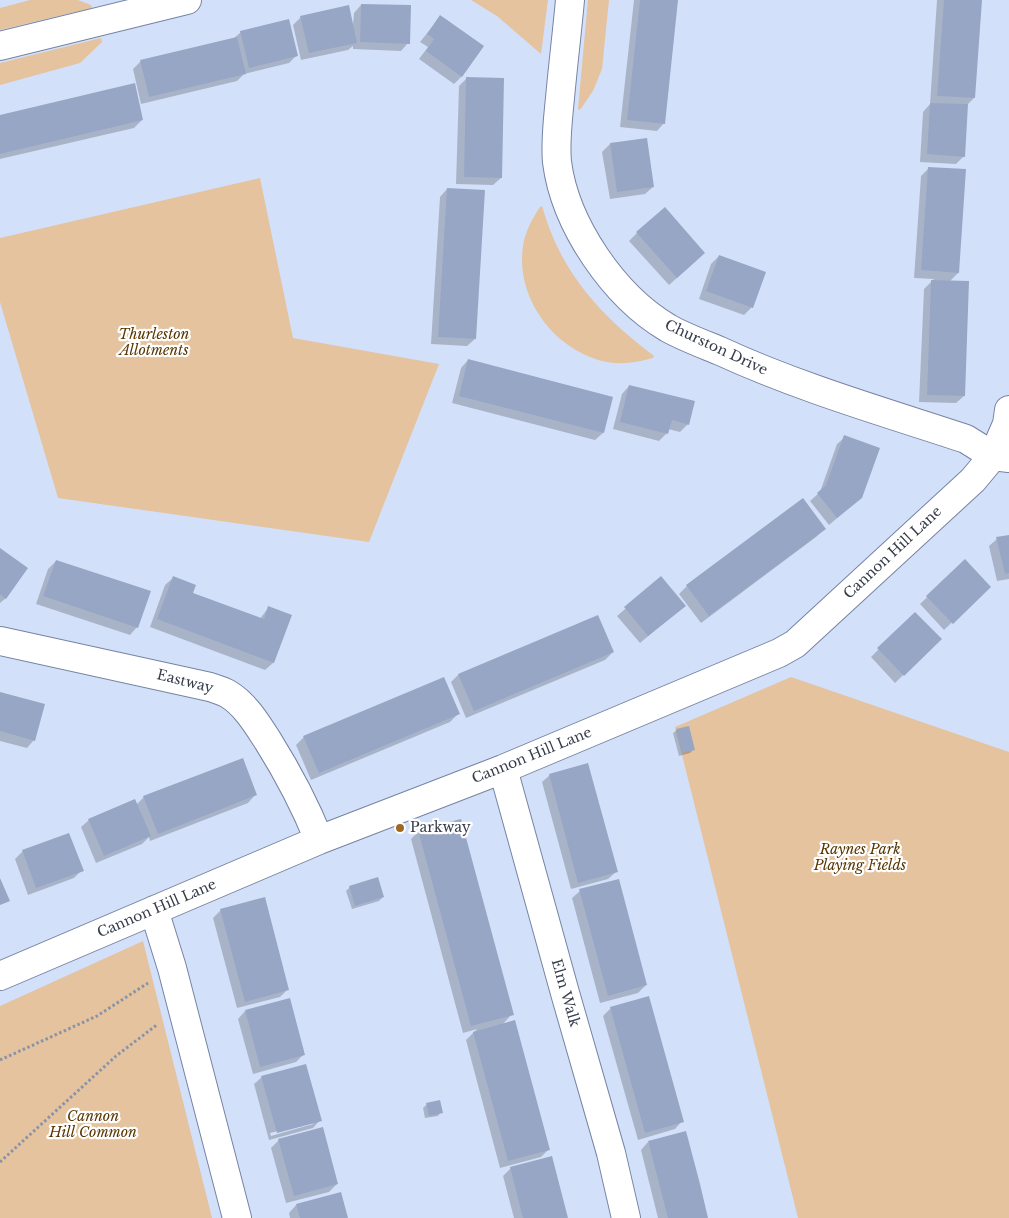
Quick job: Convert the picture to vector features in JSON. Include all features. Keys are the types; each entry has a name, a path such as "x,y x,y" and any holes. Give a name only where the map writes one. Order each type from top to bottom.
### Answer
{"street":[{"path":"0,46 187,0"},
{"name":"Churston Drive","path":"570,0 557,133 557,161 563,191 575,220 593,253 636,305 668,328 760,370 966,440 1001,457"},
{"name":"Cannon Hill Lane","path":"0,976 319,840 503,769 778,653 795,644 973,480 1001,457 1009,410"},
{"name":"Eastway","path":"0,641 210,687 228,694 244,707 257,724 288,773 306,808 319,840"},
{"name":"Elm Walk","path":"503,769 611,1153 626,1218"},
{"path":"154,910 172,968 237,1218"}],"path":[{"path":"0,1060 96,1016 172,968"},
{"path":"0,1162 116,1056 182,1006"}],"green space":[{"path":"30,0 78,0 91,5 92,8 0,30 0,8"},
{"path":"471,0 548,0 541,54 497,16"},
{"path":"588,0 609,0 602,69 593,91 580,110 578,109"},
{"path":"101,38 102,42 80,63 0,85 0,63"},
{"name":"Thurleston Allotments","path":"260,178 293,338 439,364 369,542 58,498 0,302 0,238"},
{"path":"542,206 560,252 585,291 616,325 654,356 653,358 619,363 607,362 588,356 571,347 556,335 543,320 533,303 526,285 522,266 525,236 534,216"},
{"name":"Raynes Park Playing Fields","path":"791,677 1009,752 1009,1218 798,1218 675,727"},
{"name":"Cannon Hill Common","path":"143,941 212,1218 0,1218 0,1006"}],"building":[{"path":"640,0 678,0 665,124 627,120"},
{"path":"944,0 982,0 975,98 937,96"},
{"path":"361,4 411,5 410,44 360,42"},
{"path":"349,5 357,43 309,53 300,16"},
{"path":"440,15 484,46 462,77 426,51 434,39 427,34"},
{"path":"289,19 298,56 249,68 240,31"},
{"path":"237,37 246,74 149,97 140,60"},
{"path":"466,77 504,78 502,178 464,177"},
{"path":"135,83 143,120 0,154 0,115"},
{"path":"930,103 968,104 965,157 927,154"},
{"path":"647,138 654,187 617,192 610,143"},
{"path":"928,167 966,169 959,273 921,270"},
{"path":"447,188 485,190 476,339 438,337"},
{"path":"665,207 705,253 677,278 636,232"},
{"path":"719,255 766,272 753,308 706,291"},
{"path":"931,280 969,281 965,396 927,395"},
{"path":"468,359 613,397 604,433 459,396"},
{"path":"629,385 695,401 689,425 672,420 668,434 620,422"},
{"path":"844,435 880,448 862,498 837,518 817,493 826,485"},
{"path":"803,498 826,529 709,616 686,585"},
{"path":"1009,535 1009,573 1005,574 996,537"},
{"path":"0,548 28,568 6,599 0,594"},
{"path":"965,559 991,587 953,624 926,596"},
{"path":"56,560 151,591 138,628 43,596"},
{"path":"173,576 196,585 193,593 264,619 268,606 292,615 274,663 157,619"},
{"path":"661,576 686,606 648,636 624,607"},
{"path":"915,612 942,639 904,676 877,648"},
{"path":"598,615 614,652 474,711 458,674"},
{"path":"444,677 460,714 319,773 303,736"},
{"path":"0,692 45,704 35,741 0,731"},
{"path":"689,726 695,750 682,753 676,729"},
{"path":"243,758 257,795 158,834 143,796"},
{"path":"588,763 618,872 578,883 549,774"},
{"path":"135,799 151,836 104,856 88,819"},
{"path":"461,819 514,1015 471,1026 418,830"},
{"path":"69,833 84,871 36,888 22,850"},
{"path":"378,877 384,897 355,906 349,886"},
{"path":"0,878 10,901 0,905"},
{"path":"619,879 647,985 608,996 579,889"},
{"path":"265,897 289,990 245,1002 220,909"},
{"path":"649,996 684,1122 645,1133 610,1007"},
{"path":"290,998 305,1055 260,1067 245,1010"},
{"path":"515,1020 550,1150 508,1161 473,1032"},
{"path":"306,1064 322,1121 277,1133 261,1076"},
{"path":"440,1100 443,1113 429,1116 426,1103"},
{"path":"323,1127 338,1184 294,1196 278,1139"},
{"path":"686,1131 708,1218 668,1218 648,1141"},
{"path":"552,1156 568,1218 523,1218 510,1167"},
{"path":"341,1192 348,1218 300,1218 296,1204"}],"place":[{"name":"Parkway","path":"400,828"}]}
